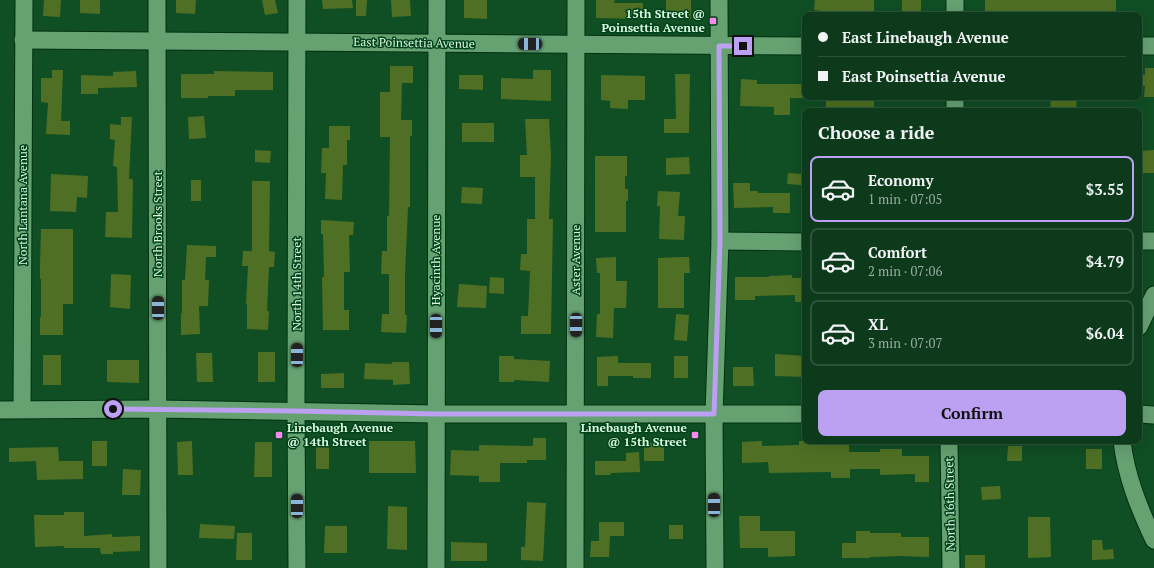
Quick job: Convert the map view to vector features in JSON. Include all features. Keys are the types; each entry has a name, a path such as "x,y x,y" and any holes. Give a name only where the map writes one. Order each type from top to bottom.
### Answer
{"street":[{"name":"North Lantana Avenue","path":"22,409 24,0"},
{"name":"North Brooks Street","path":"158,0 158,568"},
{"name":"North 14th Street","path":"297,568 296,411 298,0"},
{"name":"Hyacinth Avenue","path":"436,568 437,0"},
{"name":"Aster Avenue","path":"574,568 576,414 576,0"},
{"path":"715,568 714,414 720,241 719,0"},
{"path":"955,0 956,12"},
{"name":"East Poinsettia Avenue","path":"23,40 802,46"},
{"path":"1142,46 1154,46"},
{"path":"720,241 802,242"},
{"path":"1142,241 1154,241"},
{"path":"1142,320 1154,294"},
{"path":"0,410 158,409 436,414 802,414"},
{"path":"1142,414 1154,415"},
{"name":"North 16th Street","path":"949,444 951,568"},
{"path":"1122,444 1123,456 1138,506 1154,540"}],"building":[{"path":"44,0 61,0 60,17 43,16"},
{"path":"80,0 100,0 100,14 80,13"},
{"path":"176,0 196,0 195,14 176,13"},
{"path":"262,0 275,0 278,13 265,15"},
{"path":"322,0 352,0 353,8 323,9"},
{"path":"356,0 367,0 366,16 356,16"},
{"path":"391,0 410,0 411,16 392,17"},
{"path":"464,0 487,0 487,19 464,18"},
{"path":"596,0 615,0 614,3 643,3 643,19 596,18"},
{"path":"666,0 691,0 691,19 666,19"},
{"path":"815,0 874,0 874,11 831,12 814,10"},
{"path":"902,0 921,0 921,12 902,12"},
{"path":"985,0 1116,0 1116,12 985,12"},
{"path":"390,66 413,66 413,83 402,83 401,120 412,120 412,136 410,136 410,207 408,207 405,275 405,315 407,315 406,333 381,332 382,314 389,314 389,274 381,274 382,251 387,251 390,137 380,137 380,92 390,92"},
{"path":"1145,68 1154,68 1154,97 1144,97 1145,86 1142,86 1142,75 1145,75"},
{"path":"52,70 63,70 61,121 70,121 70,135 46,134 48,103 41,102 41,78 52,78"},
{"path":"533,70 551,70 551,101 501,99 501,78 533,79"},
{"path":"136,71 137,87 98,88 98,94 81,94 81,75 113,76 113,72"},
{"path":"214,71 273,72 273,90 235,90 235,96 181,98 181,74 214,74"},
{"path":"675,74 690,74 689,133 664,133 664,119 676,119"},
{"path":"459,75 483,75 483,90 459,89"},
{"path":"601,75 645,76 645,100 628,100 628,109 610,108 610,101 601,100"},
{"path":"741,79 757,80 757,84 802,84 802,98 790,98 790,115 774,115 774,107 740,106"},
{"path":"826,100 874,100 874,108 826,108"},
{"path":"1051,100 1077,100 1076,108 1050,108"},
{"path":"204,116 206,138 189,139 188,117"},
{"path":"121,117 132,117 129,179 133,179 132,238 105,237 106,212 118,212 117,167 113,166 115,140 110,139 110,124 121,125"},
{"path":"525,119 549,119 551,155 549,219 553,219 551,334 521,334 521,316 528,316 530,271 520,270 521,254 527,254 527,219 535,219 535,177 520,177 520,155 527,155"},
{"path":"462,123 494,123 494,142 462,142"},
{"path":"329,126 350,126 350,140 347,140 347,165 343,165 342,200 325,199 326,173 321,173 322,148 329,148"},
{"path":"255,150 271,151 270,163 255,162"},
{"path":"1154,150 1154,173 1142,173 1142,151"},
{"path":"595,156 627,156 627,176 625,176 625,189 628,189 628,201 626,201 626,232 595,232"},
{"path":"689,157 690,174 666,175 666,158"},
{"path":"788,173 802,174 801,185 787,184"},
{"path":"51,174 88,176 87,198 77,197 76,212 50,211"},
{"path":"191,180 201,180 201,201 191,201"},
{"path":"252,181 270,181 269,251 275,252 274,267 269,267 267,311 269,311 268,330 247,329 246,304 248,266 242,266 243,251 252,251"},
{"path":"733,183 750,183 750,191 758,191 758,193 790,193 790,213 773,213 773,207 734,208"},
{"path":"462,187 483,188 482,204 461,203"},
{"path":"658,191 680,192 678,216 685,216 684,240 659,239 660,206 657,206"},
{"path":"321,220 354,222 353,235 349,235 350,272 344,272 344,310 349,310 349,330 323,330 322,277 324,277 323,234 321,234"},
{"path":"41,229 73,229 73,304 63,304 63,335 40,335"},
{"path":"187,245 216,246 216,257 206,257 205,280 209,280 208,306 199,306 200,334 181,335 182,280 185,280"},
{"path":"616,257 616,281 627,281 626,308 614,308 613,338 596,337 597,314 600,314 600,273 597,273 596,258"},
{"path":"689,257 690,273 684,273 684,308 658,308 658,258"},
{"path":"111,274 131,275 130,309 110,307"},
{"path":"792,275 792,278 802,278 802,302 795,302 795,295 755,296 755,300 735,300 735,277"},
{"path":"490,277 504,278 504,294 489,293"},
{"path":"459,284 487,286 486,308 457,307"},
{"path":"676,314 689,315 687,341 674,340"},
{"path":"258,352 275,352 275,382 258,382"},
{"path":"196,353 212,353 213,382 197,382"},
{"path":"775,354 802,356 802,377 775,376"},
{"path":"43,355 61,355 61,385 43,385"},
{"path":"499,356 514,356 514,359 550,361 549,382 514,380 514,382 499,382"},
{"path":"618,356 618,363 651,363 651,378 608,376 608,386 597,386 597,357"},
{"path":"674,356 688,356 688,378 674,378"},
{"path":"107,360 139,360 139,383 107,382"},
{"path":"392,362 409,362 410,384 393,385 393,380 364,379 365,363 392,364"},
{"path":"733,367 753,367 754,386 733,386"},
{"path":"344,373 344,388 321,388 321,374"},
{"path":"533,438 546,438 546,460 527,460 527,463 500,463 500,482 479,482 479,476 450,475 451,450 479,451 479,445 533,446"},
{"path":"92,441 107,441 107,466 92,466"},
{"path":"192,441 193,475 178,475 177,442"},
{"path":"369,441 415,441 416,473 369,473"},
{"path":"762,441 762,446 799,445 799,441 802,441 802,444 849,444 849,452 880,452 880,449 902,449 902,456 929,456 929,482 915,482 915,474 880,475 880,469 850,469 850,478 831,478 831,472 769,473 768,462 742,463 742,442"},
{"path":"255,442 272,442 272,477 254,477"},
{"path":"644,443 664,443 664,461 644,461"},
{"path":"316,445 329,445 329,469 316,469"},
{"path":"1008,446 1022,446 1022,461 1007,461"},
{"path":"58,447 59,461 83,461 83,479 37,480 36,461 9,462 9,448"},
{"path":"1086,449 1102,449 1102,469 1086,469"},
{"path":"639,452 640,472 595,475 595,461 626,461 626,453"},
{"path":"123,469 141,470 140,495 122,495"},
{"path":"1000,486 1001,499 982,500 981,487"},
{"path":"527,502 546,503 543,561 521,560 521,547 525,547"},
{"path":"388,506 407,507 407,550 387,549"},
{"path":"64,512 84,512 84,536 112,534 112,537 140,536 140,551 101,554 100,548 64,548 64,546 35,547 34,515 64,515"},
{"path":"739,516 760,516 760,531 795,531 795,556 768,557 768,548 740,548"},
{"path":"1028,517 1050,517 1051,557 1028,558"},
{"path":"599,522 624,522 624,536 610,536 609,557 590,557 591,541 599,541"},
{"path":"200,524 235,526 234,539 199,538"},
{"path":"669,525 683,525 683,539 669,539"},
{"path":"325,526 347,526 347,553 324,553"},
{"path":"856,531 870,531 870,533 901,533 901,537 929,537 929,557 901,556 842,558 842,543 856,543"},
{"path":"237,533 252,533 252,560 236,560"},
{"path":"1092,540 1102,540 1103,550 1113,549 1114,559 1092,560"},
{"path":"451,542 487,543 487,561 451,561"},
{"path":"965,555 985,555 985,568 965,568"}],"place":[{"name":"15th Street @ Poinsettia Avenue","path":"713,21"},
{"name":"Linebaugh Avenue @ 14th Street","path":"279,435"},
{"name":"Linebaugh Avenue @ 15th Street","path":"695,435"}],"route":[{"path":"113,409 436,414 714,414 720,241 719,46 743,46"}]}
